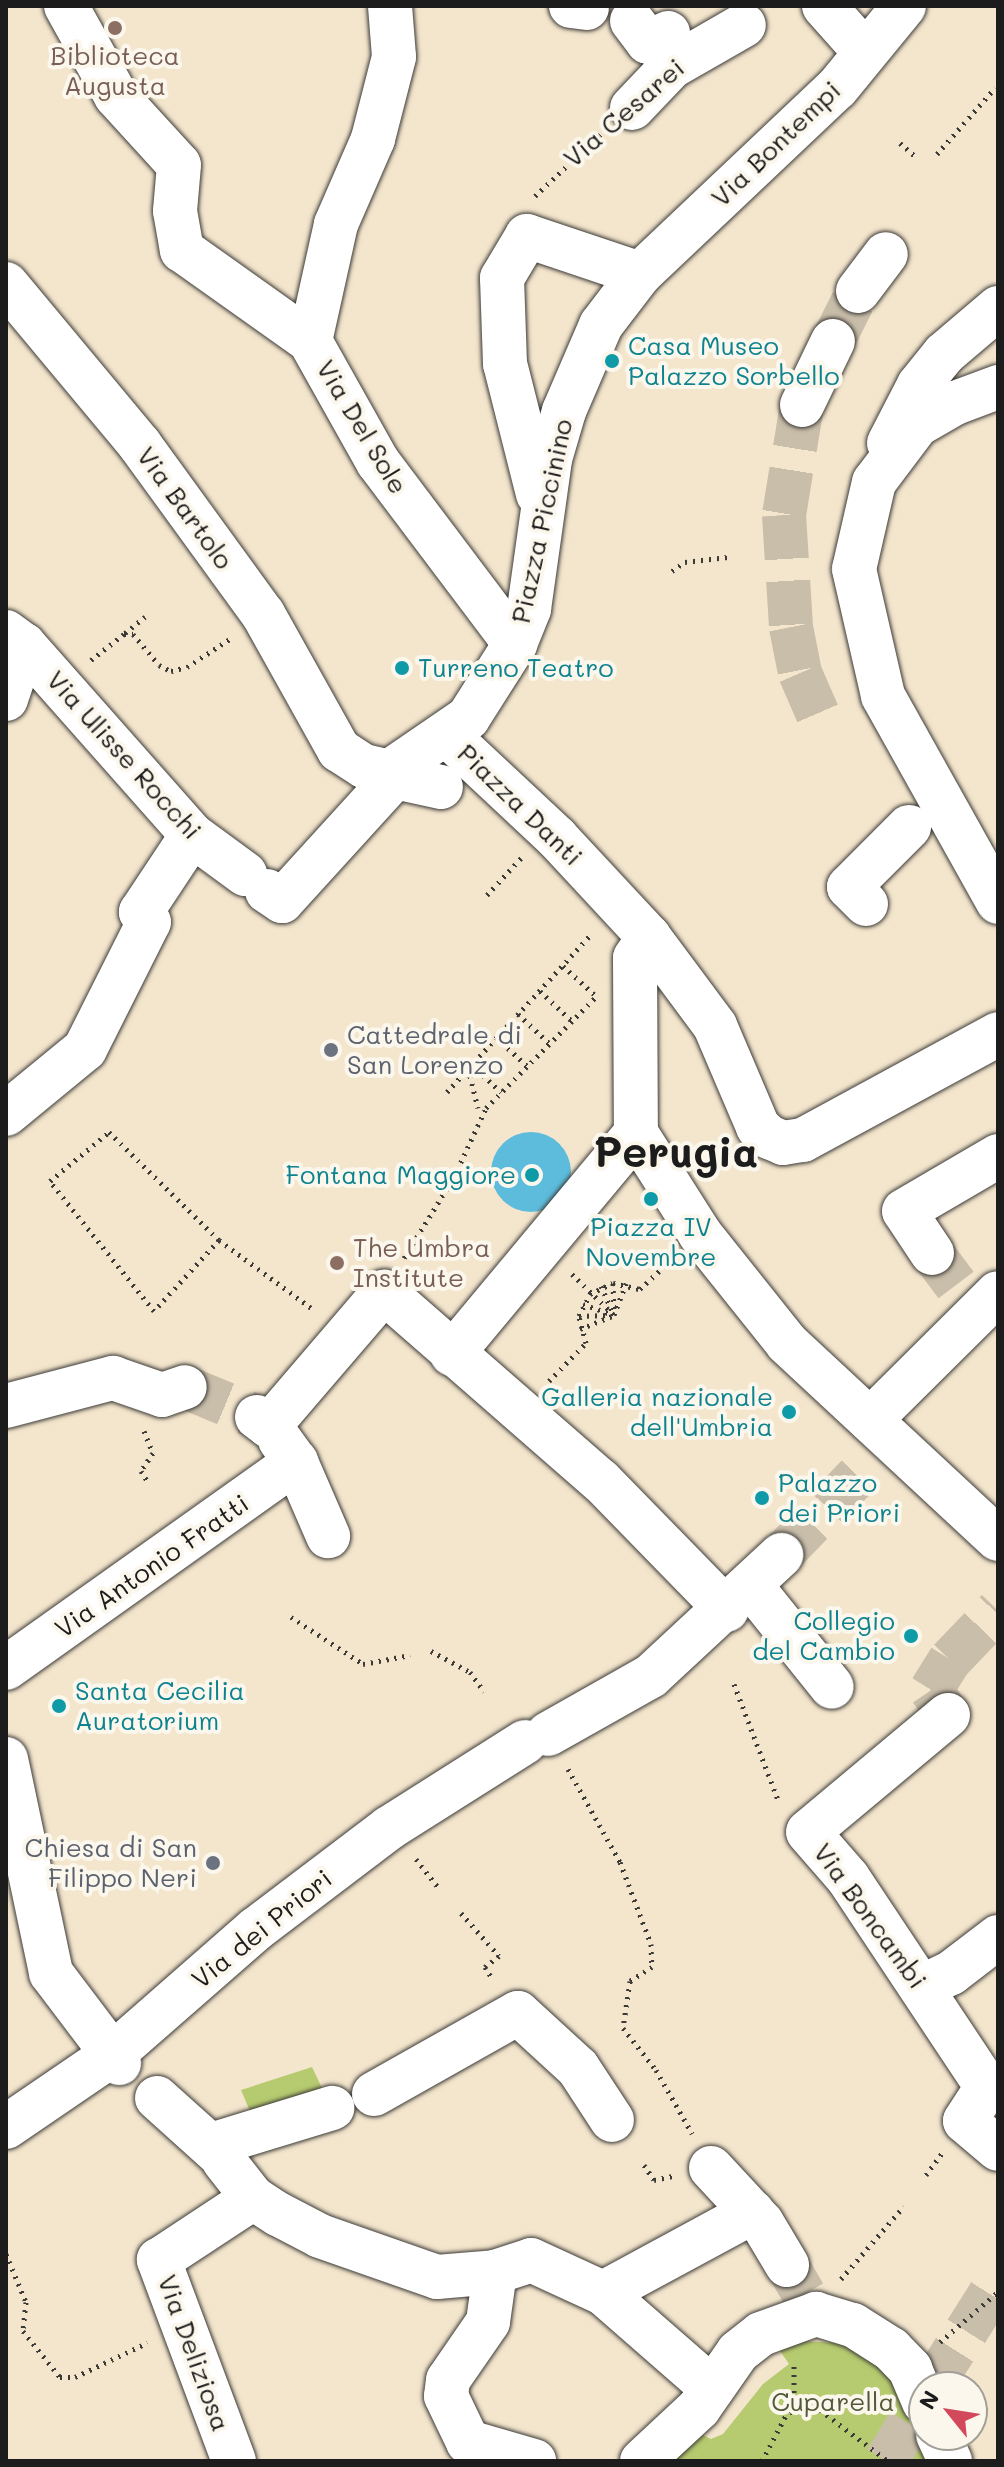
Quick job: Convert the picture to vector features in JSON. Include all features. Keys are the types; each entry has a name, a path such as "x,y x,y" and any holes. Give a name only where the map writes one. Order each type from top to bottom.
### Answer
{"street":[{"path":"66,6 116,96 179,165 175,211 182,250 310,341"},
{"name":"Via Del Sole","path":"390,6 394,57 373,139 336,224 310,341 378,462 515,644"},
{"path":"824,6 865,52"},
{"name":"Via Bontempi","path":"640,274 781,143 904,6"},
{"name":"Via Cesarei","path":"632,108 668,35 744,25"},
{"path":"541,505 505,364 502,278 527,236 640,274"},
{"path":"858,291 886,254"},
{"name":"Piazza Piccinino","path":"515,644 529,609 541,505 564,411 601,325 640,274"},
{"name":"Via Bartolo","path":"6,284 140,445 263,614 339,750"},
{"path":"996,898 883,696 854,569 874,482 899,418 919,385 944,354 998,308"},
{"path":"802,405 833,341"},
{"path":"874,482 917,425 955,403 998,387"},
{"path":"6,699 15,638"},
{"name":"Via Ulisse Rocchi","path":"15,638 192,835 264,889"},
{"name":"Piazza Danti","path":"264,889 392,774 468,718 501,675 515,644"},
{"name":"Piazza Danti","path":"447,735 594,876 642,948"},
{"name":"Piazza Danti","path":"339,750 364,766 441,787"},
{"path":"866,904 849,887 914,833 935,843 969,888 996,898"},
{"path":"6,1114 85,1049 149,922 141,912 192,835"},
{"path":"642,948 636,1133 700,1234 787,1343 876,1443 998,1539"},
{"path":"642,948 715,1026 758,1127 783,1143 803,1140 998,1034"},
{"path":"452,1354 636,1133"},
{"path":"876,1443 966,1286 904,1211 998,1156"},
{"path":"328,1536 296,1462 263,1421 384,1292 518,1414 601,1481 679,1555 753,1584 832,1687"},
{"path":"7,1406 113,1378 162,1395 185,1387"},
{"name":"Via Antonio Fratti","path":"6,1668 296,1462"},
{"name":"Via dei Priori","path":"6,2127 116,2059 256,1929 389,1828 537,1738 651,1676 753,1584"},
{"name":"Via Boncambi","path":"948,1715 808,1827 921,1987 976,2096 998,2149"},
{"path":"6,1759 47,1979 116,2059"},
{"path":"921,1987 951,1973 998,1937"},
{"path":"374,2094 518,2013 578,2068 612,2120"},
{"path":"157,2098 217,2153 253,2198 320,2236 437,2277 495,2272 531,2260 603,2293 712,2388"},
{"path":"217,2153 332,2108"},
{"path":"711,2168 753,2212 811,2289 853,2325 891,2349 908,2373"},
{"name":"Via Deliziosa","path":"234,2461 159,2260 253,2198"},
{"path":"603,2293 753,2212"},
{"path":"495,2272 488,2322 448,2380 446,2396 462,2449 534,2461"},
{"path":"642,2461 699,2408 738,2352 811,2289"}],"path":[{"path":"937,154 995,88"},
{"name":"Via Cesarei","path":"548,180 632,108"},
{"path":"900,143 917,158"},
{"path":"672,571 685,562 728,557"},
{"path":"88,662 145,617"},
{"path":"124,634 138,637 159,665 171,671 187,667 236,634"},
{"path":"508,851 529,871"},
{"path":"487,895 518,860"},
{"path":"447,1092 592,932 582,922"},
{"path":"384,1292 454,1177 486,1108 642,948"},
{"path":"563,966 596,997"},
{"path":"540,991 572,1021"},
{"path":"518,1014 549,1043"},
{"path":"496,1037 527,1066"},
{"path":"469,1066 501,1092"},
{"path":"469,1066 478,1108"},
{"path":"219,1240 154,1311 50,1181 109,1132 219,1240 347,1334"},
{"path":"518,1414 586,1343 579,1329 579,1316 590,1294 601,1286 613,1283 626,1283 640,1289 700,1234"},
{"path":"613,1283 614,1315"},
{"path":"579,1329 614,1315 626,1283"},
{"path":"601,1286 614,1315"},
{"path":"590,1294 614,1315"},
{"path":"583,1304 614,1315"},
{"path":"579,1316 614,1315"},
{"path":"143,1427 153,1453 141,1471 148,1482"},
{"path":"291,1617 363,1664 410,1655"},
{"path":"432,1649 470,1672 484,1691"},
{"path":"734,1684 778,1800"},
{"path":"537,1738 620,1862 651,1944 652,1967 630,1981 623,2028 656,2070 711,2168"},
{"path":"461,1913 499,1956 485,1967 489,1974"},
{"path":"811,2289 904,2206"},
{"path":"6,2254 26,2302 23,2331 60,2377 75,2377 183,2325"},
{"path":"930,2371 998,2292"},
{"path":"762,2461 789,2412 796,2382 790,2356"},
{"path":"789,2412 820,2410 888,2461"}],"green space":[{"path":"312,2067 329,2103 255,2123 241,2090"},
{"name":"Cuparella","path":"799,2341 840,2343 886,2368 908,2407 908,2451 933,2451 939,2461 671,2461 701,2434 711,2439 723,2434 763,2384 789,2364 778,2348"}],"water":[{"name":"Fontana Maggiore","path":"531,1132 546,1135 559,1144 568,1157 571,1172 568,1187 559,1200 546,1209 531,1212 516,1209 503,1200 494,1187 491,1172 494,1157 503,1144 516,1135"}],"tunnel":[{"path":"833,341 858,291"},
{"path":"802,405 784,515 791,627 800,673 820,719"},
{"path":"932,1253 956,1285"},
{"path":"185,1387 257,1417"},
{"path":"781,1555 865,1468"},
{"path":"948,1715 931,1690 950,1660 998,1610"},
{"path":"787,2265 804,2295"},
{"path":"941,2371 998,2281"},
{"path":"886,2461 908,2425"}],"place":[{"name":"Biblioteca Augusta","path":"115,28"},
{"name":"Casa Museo Palazzo Sorbello","path":"612,361"},
{"name":"Turreno Teatro","path":"402,668"},
{"name":"Cattedrale di San Lorenzo","path":"331,1050"},
{"name":"Fontana Maggiore","path":"532,1175"},
{"name":"Piazza IV Novembre","path":"651,1199"},
{"name":"The Umbra Institute","path":"337,1263"},
{"name":"Galleria nazionale dell'Umbria","path":"789,1412"},
{"name":"Palazzo dei Priori","path":"762,1498"},
{"name":"Collegio del Cambio","path":"911,1636"},
{"name":"Santa Cecilia Auratorium","path":"59,1706"},
{"name":"Chiesa di San Filippo Neri","path":"213,1863"}],"district":[{"name":"Perugia","path":"676,1151"}]}
